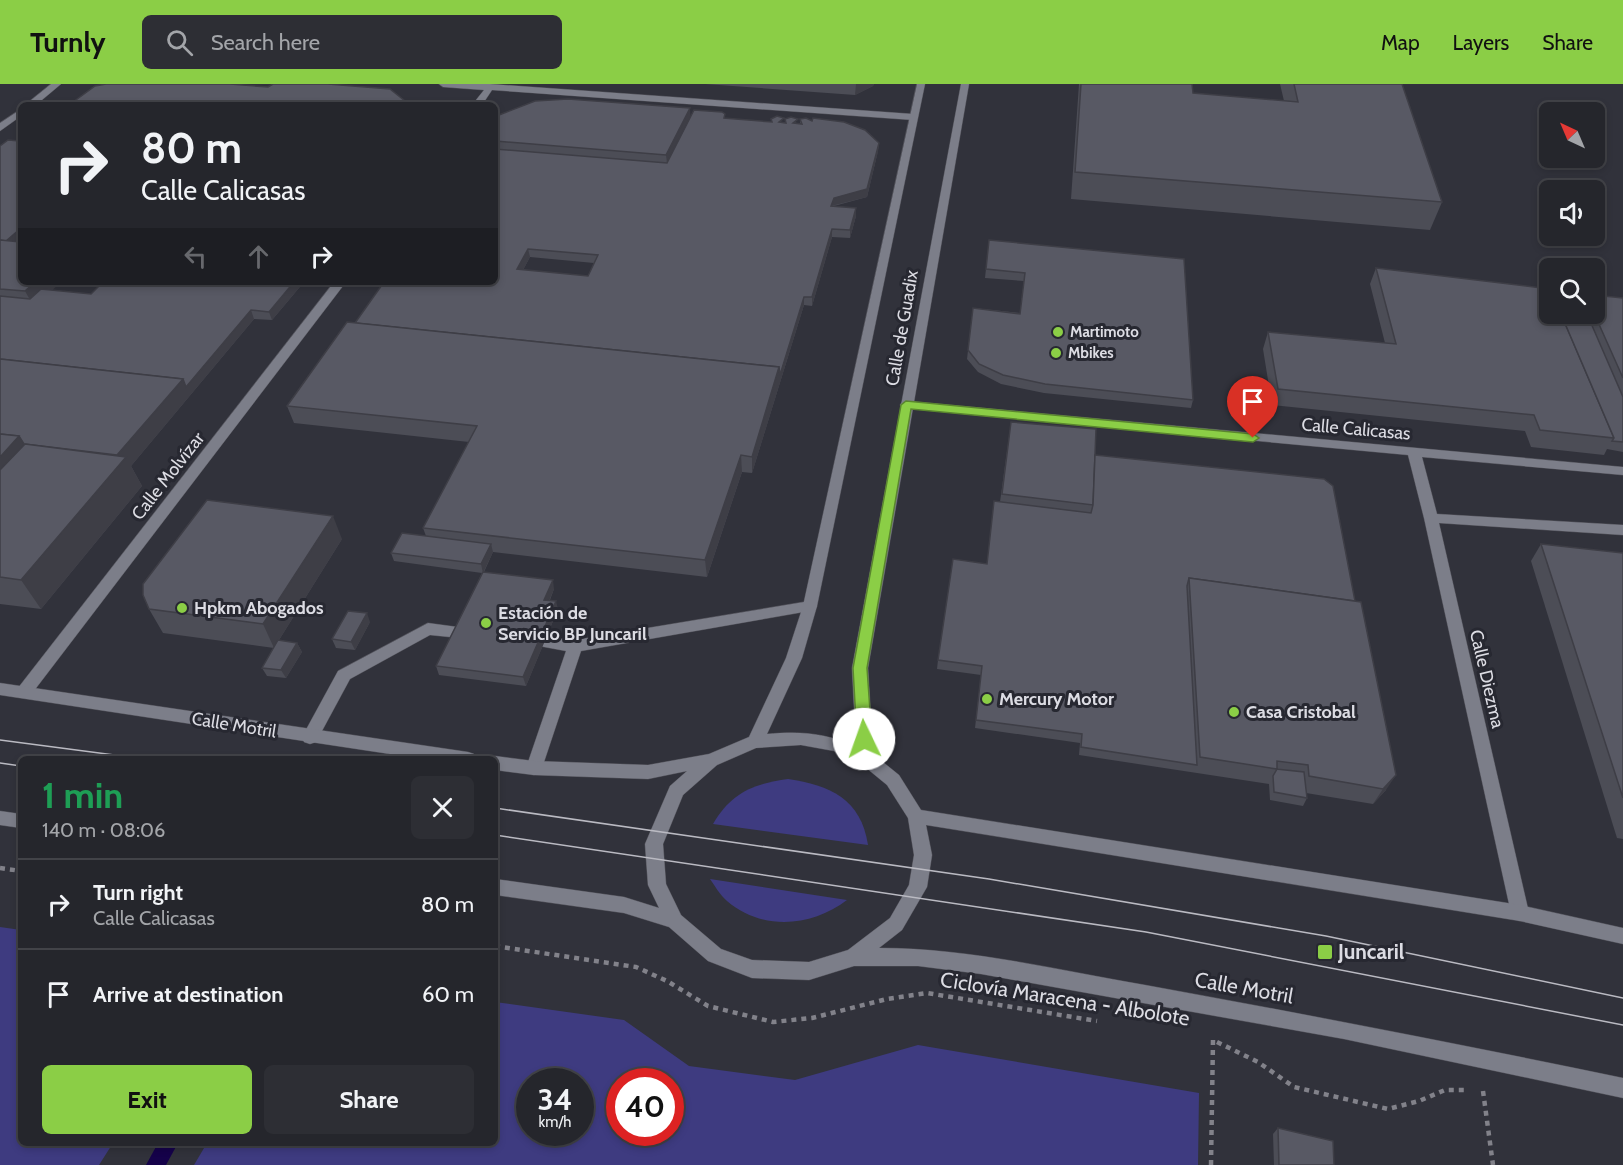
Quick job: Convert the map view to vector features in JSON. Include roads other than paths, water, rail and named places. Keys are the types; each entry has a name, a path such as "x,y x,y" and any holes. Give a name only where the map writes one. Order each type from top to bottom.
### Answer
{"street":[{"path":"34,102 57,84"},
{"path":"443,84 913,117"},
{"name":"Calle de Guadix","path":"755,742 794,658 810,606 921,84"},
{"name":"Calle de Guadix","path":"865,758 860,668 965,84"},
{"path":"479,102 490,87"},
{"path":"0,128 18,114"},
{"name":"Calle Molvízar","path":"24,692 338,285"},
{"name":"Calle Calicasas","path":"906,405 1623,471"},
{"name":"Calle Diezma","path":"1414,453 1431,518 1520,913"},
{"path":"1431,518 1623,530"},
{"path":"544,642 574,646 810,606"},
{"path":"310,737 345,675 428,629 460,632"},
{"path":"534,768 574,646"},
{"name":"Calle Motril","path":"0,689 446,756"},
{"path":"498,763 534,768 648,772 711,760 755,742 801,738 836,745 865,758 893,780 916,816 923,855 918,886 896,924 854,957 809,971 752,969 715,955 675,921 624,905 498,887"},
{"path":"675,921 657,885 654,844 676,791 711,760"},
{"path":"916,816 1520,913 1623,936"},
{"path":"0,818 18,821"},
{"name":"Calle Motril","path":"854,957 918,957 981,965 1344,1030 1623,1088"}],"waterway":[{"path":"155,1165 167,1146"}],"tram line":[{"path":"0,740 122,756"},
{"path":"0,763 18,766"},
{"path":"498,808 989,879 1326,936 1623,998"},
{"path":"498,835 1146,932 1623,1025"}],"place":[{"name":"Martimoto","path":"1058,332"},
{"name":"Mbikes","path":"1056,353"},
{"name":"Hpkm Abogados","path":"182,608"},
{"name":"Estación de Servicio BP Juncaril","path":"486,623"},
{"name":"Mercury Motor","path":"987,699"},
{"name":"Casa Cristobal","path":"1234,712"},
{"name":"Juncaril","path":"1325,952"}]}
